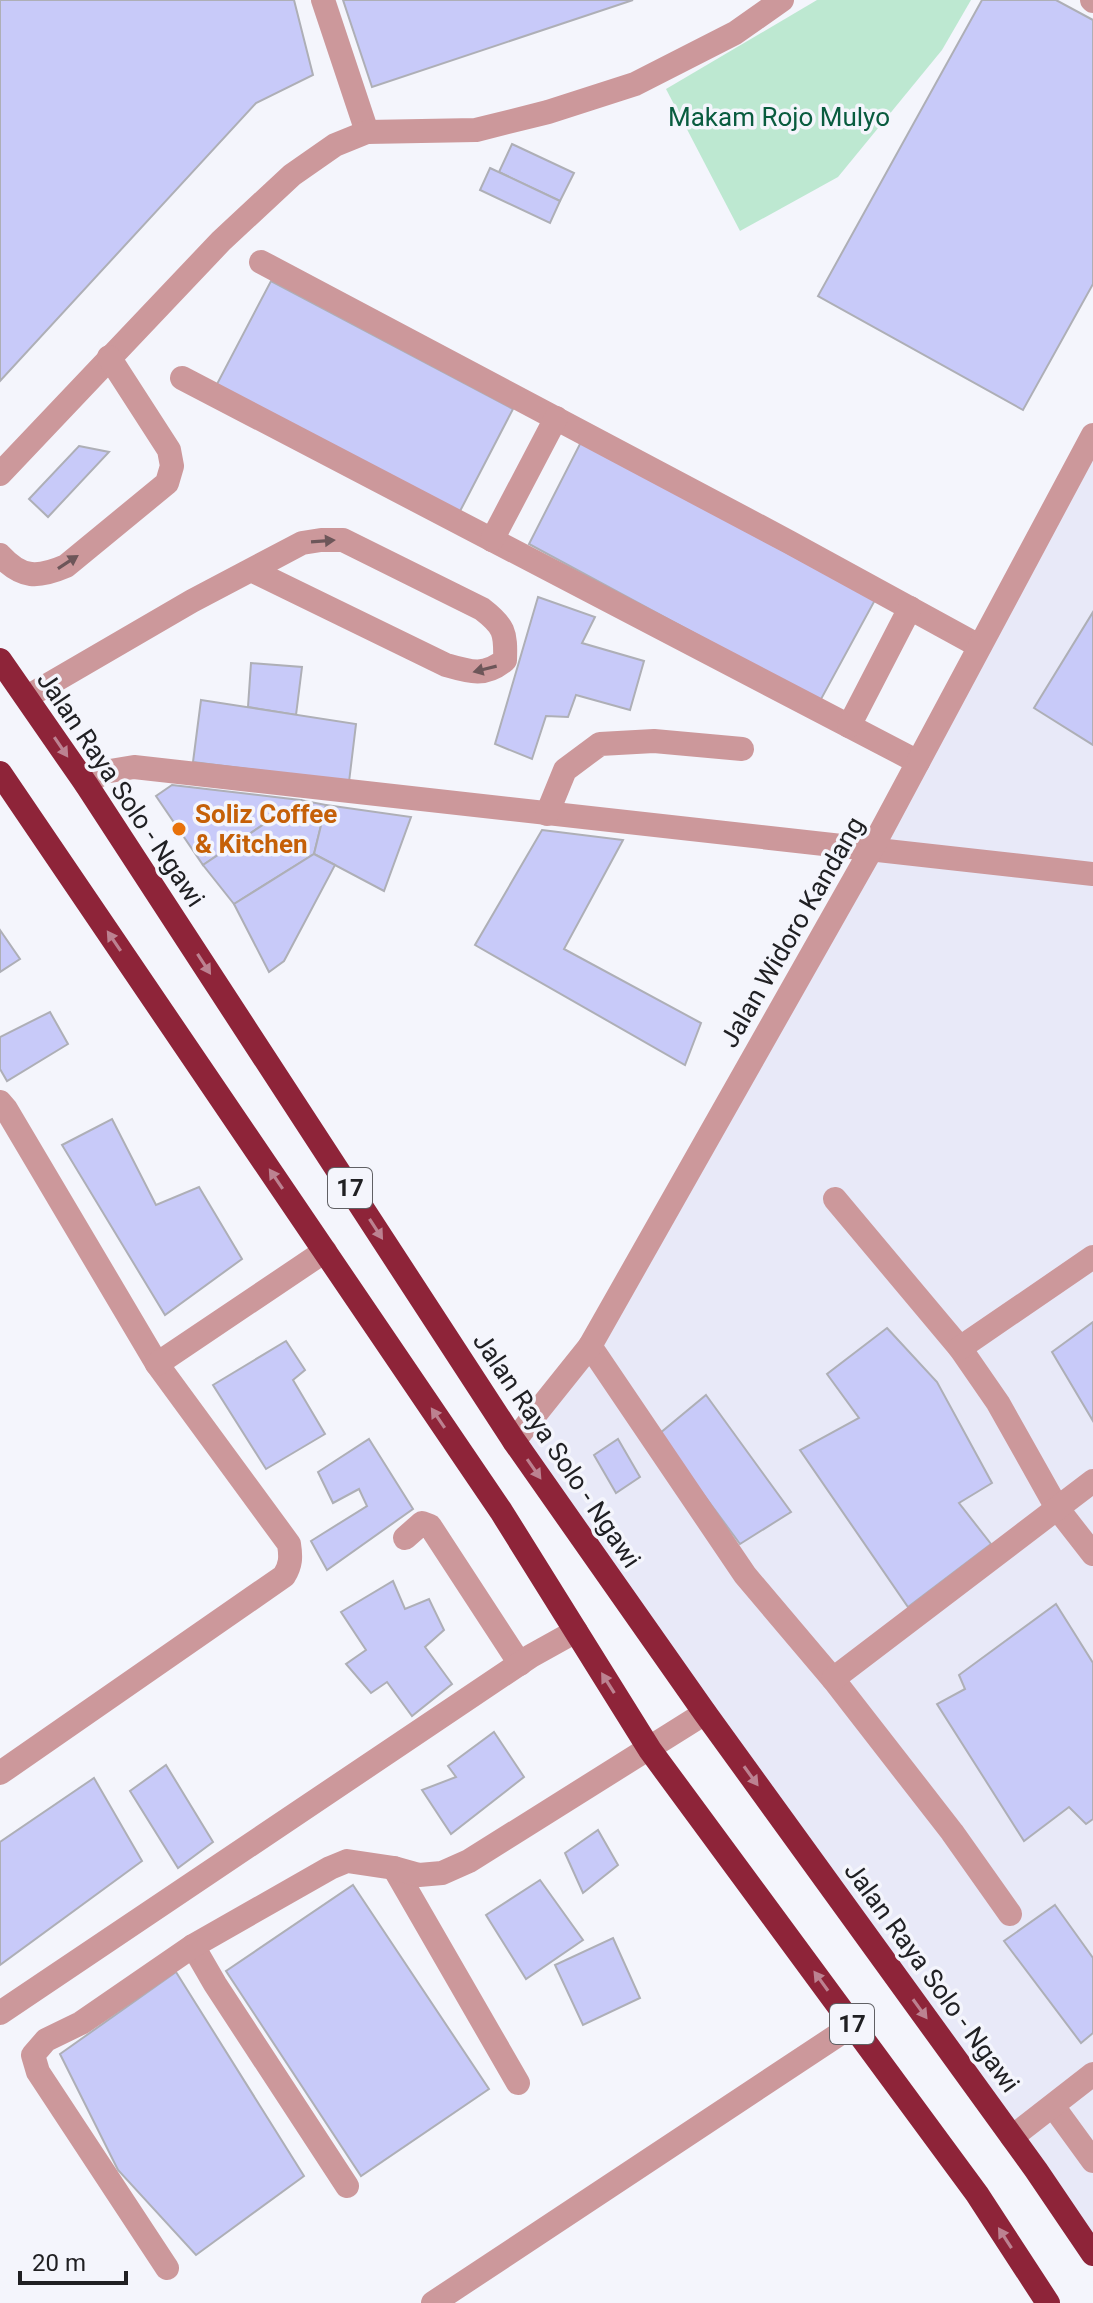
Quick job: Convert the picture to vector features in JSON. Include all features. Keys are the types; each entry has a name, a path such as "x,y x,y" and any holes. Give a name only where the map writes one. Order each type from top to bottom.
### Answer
{"highway":[{"name":"Jalan Raya Solo - Ngawi","path":"0,660 86,784 514,1441 1093,2254"},
{"name":"17","path":"0,773 8,800 325,1251 501,1511 650,1750 977,2194 1048,2303"}],"street":[{"path":"323,0 367,132"},
{"path":"0,474 221,241 292,175 335,145 367,132 476,130 577,103 635,84 735,33 782,0"},
{"path":"261,262 979,646"},
{"path":"0,555 12,568 27,574 47,574 66,566 167,483 172,466 169,450 109,357"},
{"path":"182,378 918,762"},
{"path":"492,540 556,418"},
{"name":"Jalan Widoro Kandang","path":"514,1441 590,1346 871,850 1093,435"},
{"path":"27,697 192,601 302,543 321,540 343,540 482,609 499,622 506,638 505,660 493,670 471,673 446,665 251,570"},
{"path":"849,726 910,608"},
{"path":"547,814 565,770 600,744 654,741 742,749"},
{"path":"86,784 104,772 134,767 1093,874"},
{"path":"0,1102 157,1364 289,1544 290,1566 284,1576 0,1773"},
{"path":"835,1199 960,1348 998,1403 1057,1508 1093,1554"},
{"path":"157,1364 325,1251"},
{"path":"960,1348 1093,1257"},
{"path":"590,1346 745,1575 833,1679 952,1832 1010,1914"},
{"path":"833,1679 1093,1481"},
{"path":"405,1538 422,1523 430,1526 520,1664"},
{"path":"0,2013 520,1664 576,1631"},
{"path":"167,2268 38,2072 33,2055 46,2040 81,2023 193,1946 330,1868 347,1861 419,1875 442,1873 469,1861 705,1713"},
{"path":"394,1868 518,2083"},
{"path":"193,1946 347,2186"},
{"path":"433,2303 853,2025"},
{"path":"1012,2137 1093,2074"},
{"path":"1053,2106 1093,2161"}],"shaded area":[{"path":"1093,437 1093,2244 518,1452"}],"green space":[{"name":"Makam Rojo Mulyo","path":"817,0 971,0 942,50 838,177 740,231 666,89"}],"building":[{"path":"0,0 294,0 313,75 256,103 0,381"},
{"path":"343,0 633,0 372,87"},
{"path":"982,0 1056,0 1093,20 1093,284 1023,410 818,296"},
{"path":"512,144 574,173 560,201 499,172"},
{"path":"490,168 560,201 550,223 480,190"},
{"path":"271,281 513,409 458,515 216,386"},
{"path":"581,442 875,600 820,701 529,544"},
{"path":"79,446 109,452 48,517 29,499"},
{"path":"538,597 595,617 582,643 644,661 630,710 576,695 568,717 546,716 532,759 495,744"},
{"path":"1093,612 1093,745 1034,708"},
{"path":"251,663 302,667 296,715 248,707"},
{"path":"201,700 356,724 349,782 193,762"},
{"path":"172,785 300,800 203,865 156,796"},
{"path":"300,800 326,805 314,854 234,904 203,865"},
{"path":"326,805 411,817 384,891 314,854"},
{"path":"542,830 623,840 564,949 701,1023 685,1065 475,945"},
{"path":"314,854 335,865 284,961 269,972 234,904"},
{"path":"0,930 20,959 0,972"},
{"path":"50,1012 68,1044 7,1081 0,1069 0,1037"},
{"path":"112,1119 156,1205 199,1187 242,1259 165,1315 62,1145"},
{"path":"1093,1322 1093,1421 1052,1352"},
{"path":"887,1328 937,1382 992,1483 959,1503 991,1544 908,1607 800,1450 859,1418 827,1374"},
{"path":"286,1341 305,1370 293,1380 325,1434 266,1469 213,1385"},
{"path":"706,1395 791,1512 740,1544 659,1434"},
{"path":"369,1439 413,1509 327,1570 311,1541 367,1506 359,1489 333,1503 318,1472"},
{"path":"618,1439 640,1477 616,1493 594,1455"},
{"path":"393,1581 405,1609 429,1599 444,1630 425,1647 452,1684 412,1716 387,1682 371,1693 346,1664 366,1650 341,1612"},
{"path":"1056,1604 1093,1663 1093,1819 1086,1824 1069,1807 1024,1841 937,1704 965,1689 959,1675"},
{"path":"494,1732 524,1777 451,1834 422,1790 456,1777 448,1766"},
{"path":"166,1765 213,1842 178,1868 130,1791"},
{"path":"94,1778 142,1861 0,1965 0,1842"},
{"path":"598,1830 618,1865 583,1893 565,1853"},
{"path":"540,1880 583,1940 526,1979 486,1915"},
{"path":"353,1885 489,2089 361,2176 226,1971"},
{"path":"1055,1905 1093,1958 1093,2033 1081,2043 1004,1941"},
{"path":"613,1938 640,1998 583,2025 555,1965"},
{"path":"176,1972 304,2176 196,2255 118,2170 60,2054"}],"place":[{"name":"Soliz Coffee & Kitchen","path":"179,829"}]}
